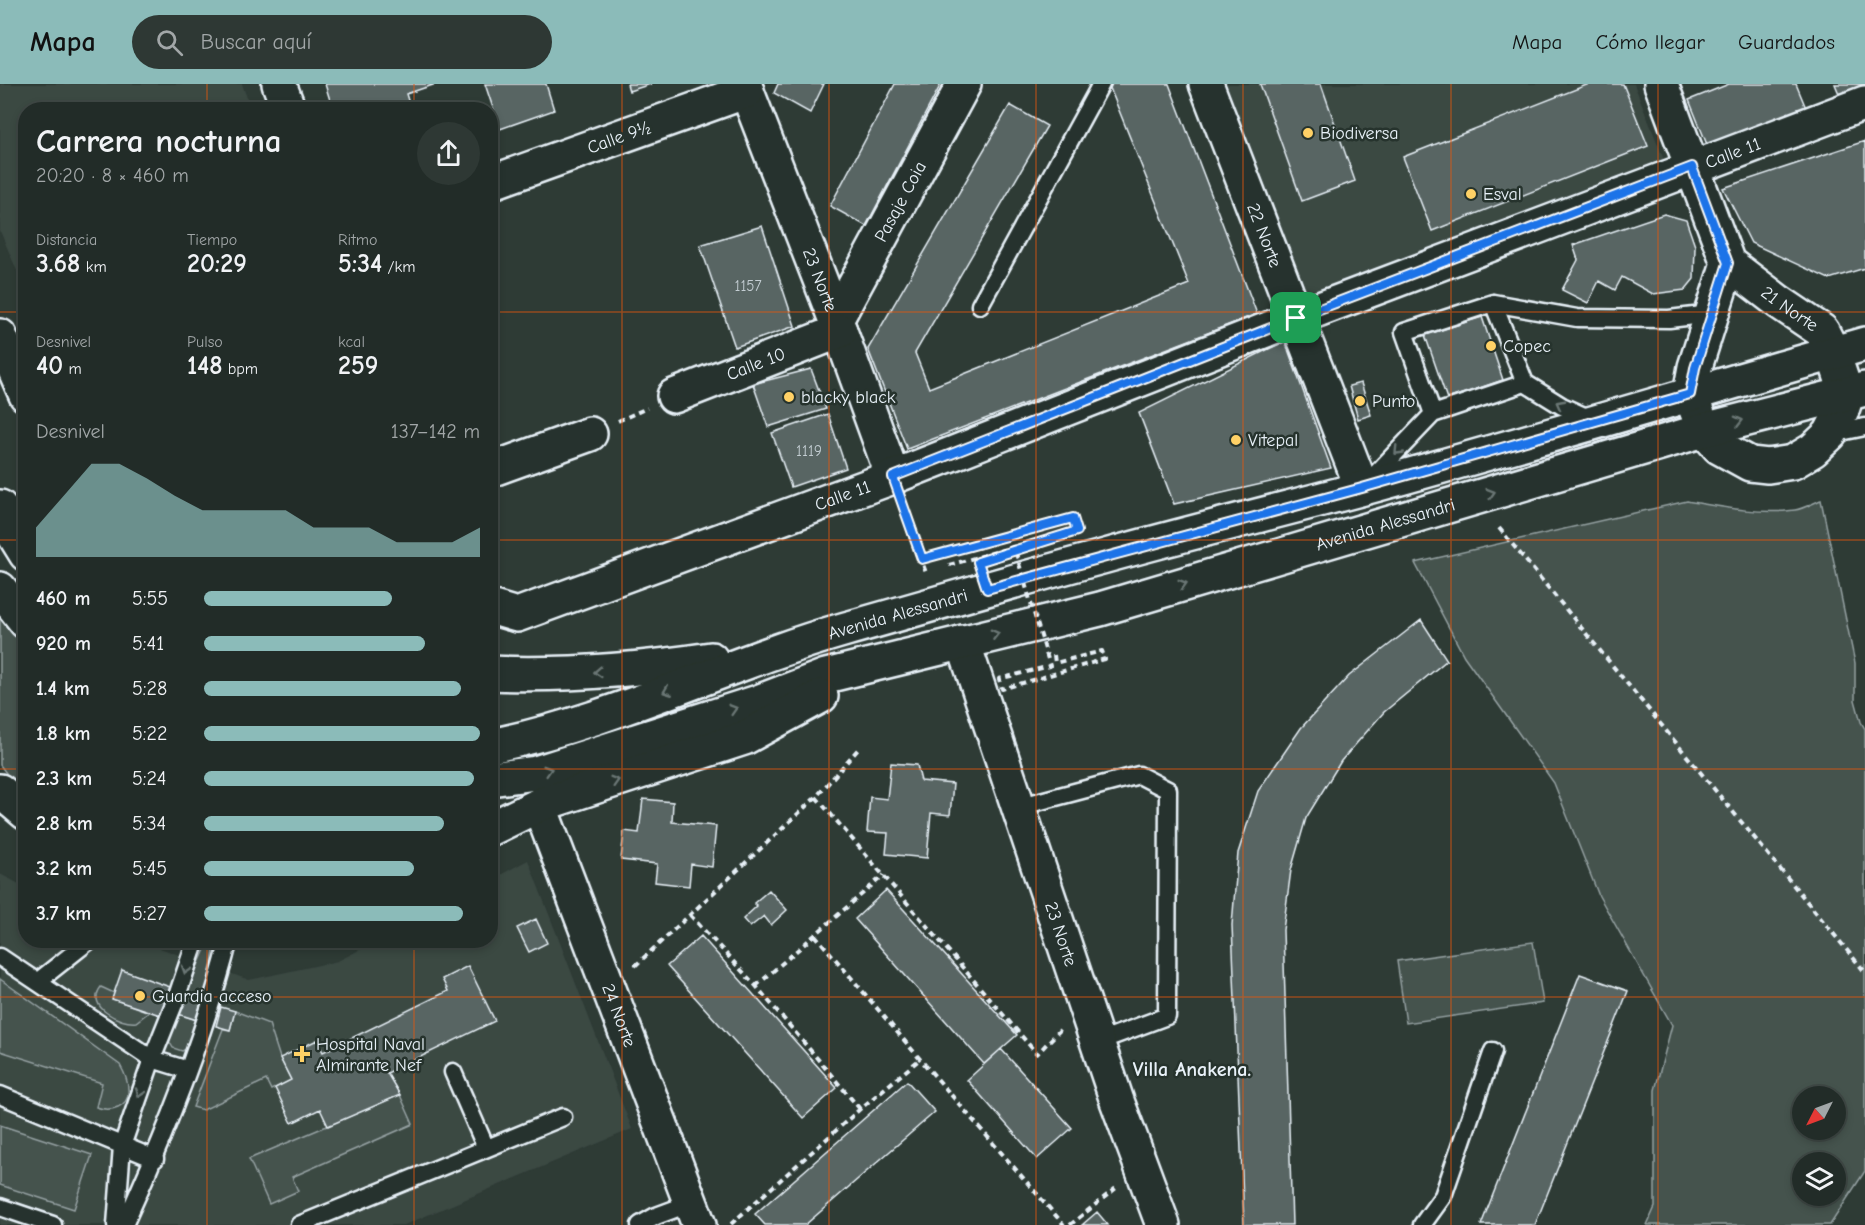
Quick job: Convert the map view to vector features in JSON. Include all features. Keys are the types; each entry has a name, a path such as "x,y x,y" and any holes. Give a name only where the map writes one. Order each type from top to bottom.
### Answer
{"street":[{"path":"279,84 286,102"},
{"name":"Pasaje Coia","path":"838,325 964,84"},
{"name":"22 Norte","path":"1206,84 1362,488"},
{"path":"1661,84 1728,263 1695,368 1690,394 1704,430 1719,447 1737,459 1750,464 1768,466 1793,462 1813,450 1830,434 1856,392"},
{"name":"23 Norte","path":"746,88 838,325 893,477"},
{"name":"Calle 9½","path":"498,180 746,88"},
{"name":"Calle 11","path":"498,609 517,615 893,477 1296,318 1865,103"},
{"name":"21 Norte","path":"1728,263 1822,331 1856,392"},
{"name":"Calle 10","path":"674,396 838,325"},
{"path":"0,336 18,377"},
{"name":"Avenida Alessandri","path":"498,744 560,730 621,710 679,686 801,642 987,589 1362,488 1865,344"},
{"name":"Avenida Alessandri","path":"498,778 536,773 758,702 826,676 1100,609 1704,430 1856,392"},
{"path":"498,467 590,434"},
{"path":"0,507 18,540"},
{"path":"0,589 18,612"},
{"path":"498,673 591,672 662,666 732,656 801,642"},
{"name":"23 Norte","path":"963,642 1097,1042 1163,1225"},
{"path":"498,825 539,805 744,738 880,663"},
{"path":"0,791 18,806"},
{"name":"24 Norte","path":"539,805 695,1214"}],"lane":[{"path":"980,305 1101,84"},
{"path":"1433,414 1404,332 1493,303 1577,318 1669,319 1711,314"},
{"path":"1493,303 1525,383 1562,406 1597,421"},
{"path":"1362,488 1433,414 1525,383"},
{"path":"1830,434 1865,427"},
{"path":"1018,807 1139,775 1168,790 1167,1016 1097,1042"},
{"path":"37,982 80,948"},
{"path":"116,1225 122,1146 193,948"},
{"path":"124,1225 155,1159 188,1070 227,948"},
{"path":"0,957 152,1059 188,1070"},
{"path":"1422,1225 1443,1196 1493,1051"},
{"path":"453,1072 486,1148"},
{"path":"0,1095 155,1159"},
{"path":"299,1225 563,1117"},
{"path":"0,1207 53,1225"},
{"path":"640,1225 656,1216 695,1214"}],"path":[{"path":"590,434 674,396"},
{"path":"893,477 926,573 934,570"},
{"path":"922,559 1073,518 1077,531"},
{"path":"1499,528 1865,972"},
{"path":"941,568 1014,546 1050,666 999,679 1002,689 1105,659 1102,651 1054,663 1054,655"},
{"path":"987,589 978,562 1022,548"},
{"path":"609,991 816,797 860,747"},
{"path":"816,797 1037,1053 1060,1030"},
{"path":"756,986 884,875"},
{"path":"690,915 756,986 860,1109"},
{"path":"815,935 1064,1225"},
{"path":"730,1225 860,1109 920,1059"},
{"path":"1070,1225 1118,1186"}],"shaded area":[{"path":"0,84 242,84 248,102 18,102 18,273 0,231"},
{"name":"Esval","path":"1224,84 1634,84 1664,160 1306,296"},
{"path":"1821,500 1855,663 1855,700 1865,729 1865,1171 1846,1200 1846,1152 1792,1152 1792,1206 1842,1206 1830,1225 1647,1225 1655,1207 1655,1090 1672,1025 1599,896 1554,783 1464,656 1415,563 1687,501 1768,512 1798,509"},
{"path":"0,615 18,637 18,789 0,765"},
{"name":"Hospital Naval Almirante Nef","path":"528,860 632,1129 404,1225 0,1225 0,874 18,883 18,948 160,948 249,980 338,961 363,948 498,948 498,876"},
{"path":"1533,942 1543,1003 1406,1023 1397,961"},
{"path":"206,948 215,948 204,1002 184,996"},
{"path":"0,979 120,1065 128,1086 126,1101 113,1109 96,1107 102,1083 0,1051"},
{"path":"101,987 114,993 113,999 149,1012 136,1022 122,1020 106,1013 97,1001 97,994"},
{"path":"235,1011 269,1024 280,1058 291,1080 271,1090 266,1080 203,1110 193,1107 223,1029 230,1030"},
{"path":"178,1014 197,1020 188,1048 182,1051 173,1048 169,1041"},
{"path":"400,1095 413,1124 292,1177 298,1191 269,1204 249,1159"},
{"path":"0,1125 92,1155 74,1209 0,1185"}],"building":[{"path":"325,84 436,84 406,94 408,102 331,102"},
{"path":"485,84 546,84 554,110 500,129 498,102 491,102"},
{"path":"627,84 651,84 629,91"},
{"path":"778,84 824,84 810,113 774,93"},
{"path":"895,84 941,84 866,226 830,206"},
{"path":"1112,84 1169,84 1257,314 907,449 868,349 1010,105 1047,126 915,353 929,388 1189,284 1110,88"},
{"name":"Biodiversa","path":"1260,84 1321,84 1355,181 1302,201"},
{"name":"Esval","path":"1589,84 1623,84 1648,146 1432,231 1403,157"},
{"path":"1729,84 1796,84 1806,108 1708,147 1689,100"},
{"path":"1835,84 1865,84 1865,86 1840,96"},
{"path":"1865,141 1865,268 1829,279 1751,243 1723,188"},
{"path":"1664,214 1686,220 1695,246 1694,279 1685,290 1653,294 1622,277 1615,290 1599,281 1588,303 1562,290 1578,260 1573,245"},
{"path":"762,226 795,326 735,347 700,245"},
{"path":"1482,317 1503,380 1447,399 1425,335"},
{"name":"Vitepal","path":"1285,341 1331,468 1174,504 1139,413"},
{"name":"blacky black","path":"811,369 826,409 768,427 753,384"},
{"name":"Punto","path":"1361,383 1371,415 1358,419 1349,386"},
{"path":"828,414 846,468 791,487 772,433"},
{"path":"1421,620 1447,660 1384,712 1341,761 1306,818 1291,870 1283,930 1292,1225 1244,1225 1232,925 1238,853 1258,791 1301,728 1349,676"},
{"path":"891,763 917,765 921,781 953,784 950,815 931,813 927,858 886,854 888,833 867,832 870,797 887,799"},
{"path":"643,799 673,802 672,822 716,826 712,867 691,864 689,886 655,882 657,864 621,860 624,831 639,833"},
{"path":"769,890 787,910 771,925 764,916 750,927 743,919 757,906 754,903"},
{"path":"886,890 1017,1035 984,1064 855,919"},
{"path":"536,919 547,943 529,952 517,928"},
{"path":"701,936 837,1088 803,1118 667,966"},
{"path":"468,966 495,1021 387,1073 400,1095 328,1126 320,1109 292,1123 275,1088 291,1080 280,1058 317,1040 323,1052 448,991 442,979"},
{"name":"Guardia acceso","path":"122,970 170,987 160,1015 112,999"},
{"path":"1580,974 1628,991 1535,1225 1481,1225"},
{"name":"Guardia acceso","path":"184,996 204,1002 197,1020 178,1014"},
{"path":"221,1007 235,1011 230,1030 216,1026"},
{"path":"1001,1049 1072,1128 1037,1159 967,1080"},
{"path":"907,1081 935,1112 805,1225 765,1225 755,1214"},
{"path":"1097,1212 1108,1225 1082,1225"}],"place":[{"name":"Biodiversa","path":"1308,133"},
{"name":"Esval","path":"1471,194"},
{"name":"Copec","path":"1491,346"},
{"name":"blacky black","path":"789,397"},
{"name":"Punto","path":"1360,401"},
{"name":"Vitepal","path":"1236,440"},
{"name":"Guardia acceso","path":"140,996"},
{"name":"Hospital Naval Almirante Nef","path":"302,1054"}],"district":[{"name":"Villa Anakena.","path":"1192,1069"}],"route":[{"path":"1692,167 1728,263 1695,368 1690,394 1634,412 1362,488 987,589 978,562 1077,531 1073,518 922,559 893,477 1296,318 1692,167"}]}
